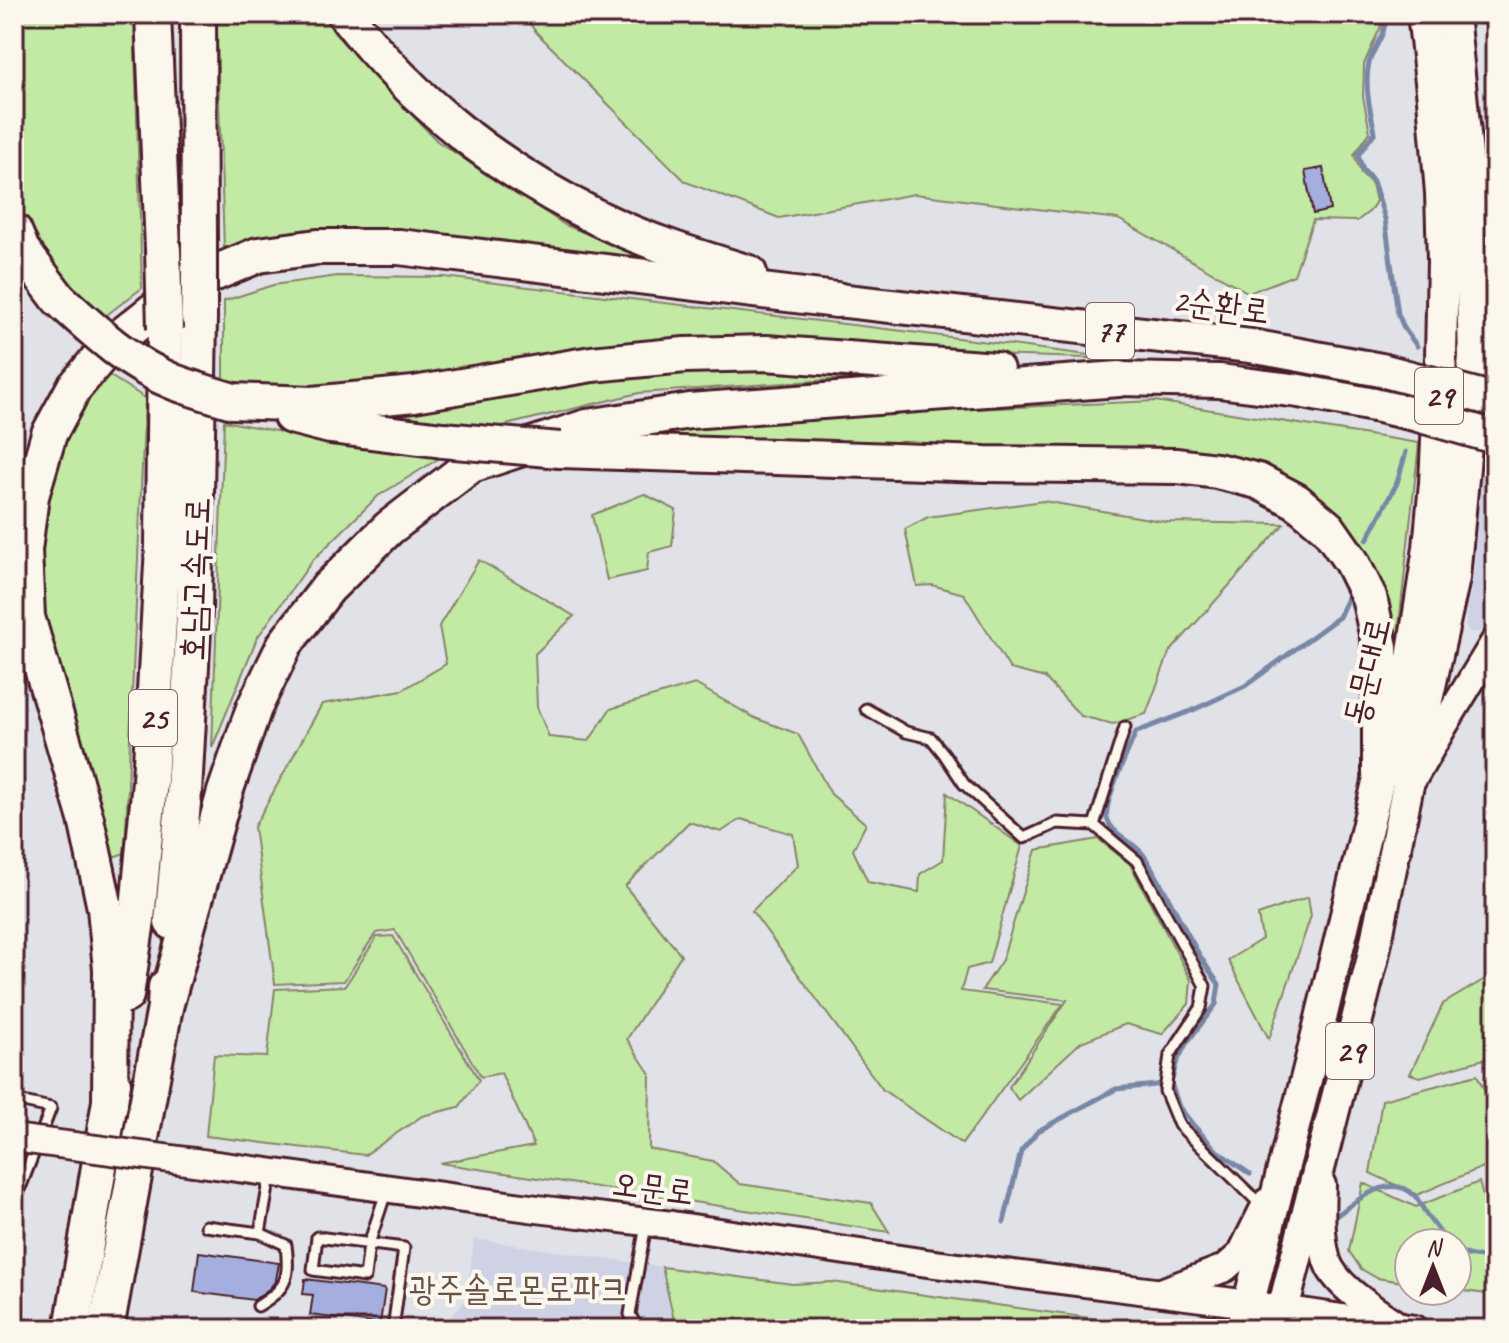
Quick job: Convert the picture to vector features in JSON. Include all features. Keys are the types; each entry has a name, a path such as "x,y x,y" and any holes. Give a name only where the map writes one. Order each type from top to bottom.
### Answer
{"highway":[{"name":"호남고속도로","path":"72,1329 137,920 150,781 163,547 165,329 153,14"},
{"name":"호남고속도로","path":"106,1329 165,1007 184,792 194,612 199,317 198,14"},
{"path":"345,14 413,91 464,135 532,183 602,220 695,256 837,300"},
{"path":"14,231 22,250 59,299 102,339 139,364 172,381 233,401 330,426 560,450 985,464 1177,466 1258,481 1296,501 1328,528 1351,561 1369,597 1380,647 1394,782"},
{"path":"110,1104 111,969 105,908 86,819 27,617 24,550 31,496 49,434 74,388 109,346 184,286 258,255 317,247 399,247 837,300"},
{"name":"2순환로","path":"837,300 1251,346 1381,370 1495,400"},
{"path":"233,401 313,404 414,394 592,364 685,355 766,353 1119,379"},
{"path":"165,1007 225,792 254,708 285,644 328,588 389,528 471,465 587,427 690,411 1119,379"},
{"name":"77","path":"1119,379 1219,381 1299,391 1418,415 1495,437"}],"main road":[{"name":"동문대로","path":"1280,1319 1372,961 1394,782 1429,548 1435,483 1443,261 1441,193 1423,14"},
{"name":"동문대로","path":"1246,1316 1283,1168 1454,578 1474,356 1467,150 1453,14"},
{"name":"동문대로","path":"1394,782 1443,727 1495,641"},
{"name":"오문로","path":"18,1138 1160,1292 1246,1316 1407,1328"},
{"path":"1322,1161 1321,1229 1328,1264 1347,1288 1407,1328"},
{"path":"1160,1292 1225,1268 1241,1254 1283,1168"}],"lane":[{"path":"866,709 906,732 931,738 964,784 1024,838 1057,823 1094,825 1137,861 1205,986 1201,1008 1170,1055 1165,1091 1179,1125 1264,1208"},
{"path":"1094,825 1125,727"},
{"path":"14,1100 51,1108 14,1204"},
{"path":"260,1233 271,1173"},
{"path":"387,1189 369,1244 365,1277 313,1270 317,1237 369,1244 404,1248 393,1329"},
{"path":"637,1329 630,1314 647,1222"},
{"path":"206,1226 260,1233 286,1245 289,1269 278,1293 258,1306"}],"shaded area":[{"path":"1483,453 1495,457 1495,618 1482,632 1470,632 1465,626 1475,565"},
{"name":"광주솔로몬로파크","path":"474,1239 662,1267 676,1329 441,1329 467,1298"}],"green space":[{"path":"14,14 134,14 142,288 100,320 55,278 14,206"},
{"path":"216,14 321,14 337,36 437,141 565,225 690,274 312,232 224,247"},
{"path":"522,14 1378,14 1381,26 1364,64 1363,97 1370,132 1354,155 1361,173 1372,184 1376,201 1370,211 1357,221 1313,220 1294,275 1249,293 1118,219 915,194 779,218 686,182 537,33"},
{"path":"338,276 444,277 1119,359 721,347 330,396 224,383 224,301 273,285"},
{"path":"96,367 145,398 125,853 107,859 46,675 35,499"},
{"path":"695,370 886,376 639,393 485,430 342,420 567,378"},
{"path":"1155,401 1419,443 1396,652 1384,589 1263,479 582,441 655,423"},
{"path":"224,421 327,441 443,456 378,496 313,560 257,638 212,748"},
{"path":"644,494 676,510 672,546 649,552 647,571 607,580 592,515"},
{"path":"1043,501 1167,522 1284,524 1169,653 1146,714 1113,724 1081,716 1045,678 1010,669 964,594 932,585 917,586 905,529 928,517"},
{"path":"479,560 574,616 535,654 537,707 549,737 589,741 610,709 695,684 755,718 798,734 831,794 866,824 853,850 868,882 919,892 920,874 943,860 947,793 1022,846 989,963 967,969 961,991 1063,1004 962,1144 883,1090 752,911 798,865 793,834 741,819 721,832 689,822 625,886 681,955 627,1039 650,1074 649,1149 713,1161 740,1184 871,1203 889,1232 440,1163 534,1146 501,1073 481,1077 395,930 376,933 344,981 275,984 254,827 322,704 402,690 446,664 439,626"},
{"path":"1098,839 1130,864 1191,980 1189,1004 1162,1034 1126,1024 1081,1042 1018,1100 1009,1087 1067,1000 982,990 1002,960 1036,850"},
{"path":"1308,897 1311,916 1269,1039 1228,960 1262,939 1258,915"},
{"path":"393,936 479,1080 459,1107 422,1116 365,1155 206,1136 214,1055 267,1057 275,989 345,986 377,937"},
{"path":"1495,973 1495,1056 1420,1077 1410,1074 1443,1004"},
{"path":"1477,1075 1495,1112 1495,1162 1417,1195 1370,1173 1382,1100"},
{"path":"1479,1182 1495,1241 1495,1295 1473,1292 1473,1227 1393,1227 1393,1280 1377,1278 1361,1269 1349,1251 1363,1183 1416,1207"},
{"path":"662,1267 793,1284 832,1282 1104,1320 1098,1329 676,1329"}],"building":[{"path":"1323,168 1330,210 1313,214 1305,171"},
{"path":"199,1252 279,1263 276,1280 254,1300 194,1292"},
{"path":"305,1279 385,1289 380,1324 310,1315 313,1295 303,1294"}],"waterway":[{"path":"1384,14 1384,29 1369,61 1367,76 1368,100 1375,132 1358,155 1363,170 1373,181 1385,219 1398,314 1417,346"},
{"path":"1367,540 1397,483 1406,452"},
{"path":"1250,1174 1217,1151 1179,1107 1171,1083 1176,1064 1186,1044 1216,1004 1219,984 1145,857 1114,830 1107,818 1107,811 1136,732 1245,686 1339,617 1349,595"},
{"path":"1004,1222 1021,1151 1038,1131 1116,1089 1166,1084"},
{"path":"1335,1217 1373,1191 1394,1186 1414,1195 1435,1227"},
{"path":"1473,1256 1495,1258"}]}
